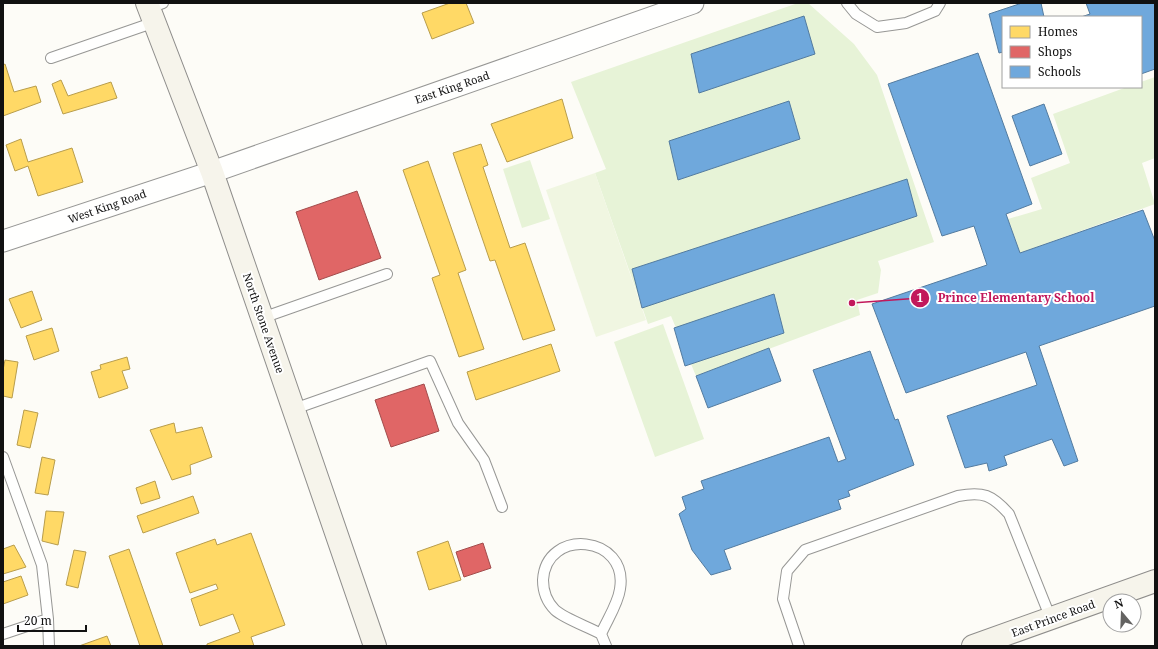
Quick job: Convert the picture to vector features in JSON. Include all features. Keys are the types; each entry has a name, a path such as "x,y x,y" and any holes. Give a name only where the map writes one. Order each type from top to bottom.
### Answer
{"main road":[{"name":"North Stone Avenue","path":"153,9 212,172 376,646"},
{"name":"East Prince Road","path":"973,646 995,642 1051,619 1155,581"}],"street":[{"name":"East King Road","path":"212,172 693,3"},
{"name":"West King Road","path":"3,241 212,172"}],"lane":[{"path":"847,3 856,14 877,28 906,23 935,11 940,3"},
{"path":"52,58 153,9"},
{"path":"262,318 387,274"},
{"path":"294,409 430,361 458,423 484,460 502,507"},
{"path":"3,457 42,565 48,619 49,646"},
{"path":"799,646 783,599 787,571 805,550 958,496 972,493 983,494 998,501 1009,514 1051,619"},
{"path":"601,634 620,591 619,570 615,561 600,547 590,544 569,545 552,557 547,565 543,585 545,595 557,612 601,634 606,646"},
{"path":"3,634 48,619"}],"green space":[{"path":"798,3 808,3 854,44 877,75 934,242 878,261 881,270 878,293 857,300 860,315 696,376 671,316 648,324 595,173 606,169 571,82"},
{"path":"1155,77 1155,158 1142,163 1155,204 1020,253 1008,219 1042,209 1031,178 1070,163 1053,114 1124,88 1142,88 1142,82"},
{"path":"530,160 550,219 522,228 503,169"},
{"path":"595,173 646,320 596,337 546,190"},
{"path":"663,324 704,439 655,457 614,342"}],"building: Homes":[{"path":"450,3 466,3 474,23 432,39 422,13"},
{"path":"5,64 14,92 36,86 41,102 3,116 3,65"},
{"path":"61,80 68,96 111,82 117,98 63,114 52,84"},
{"path":"562,99 573,138 507,162 491,124"},
{"path":"21,139 28,162 72,148 83,182 38,196 28,166 15,171 6,145"},
{"path":"481,144 488,165 483,167 510,248 525,243 555,330 523,340 495,260 490,261 453,153"},
{"path":"428,161 466,270 458,273 484,349 459,357 432,278 440,275 403,170"},
{"path":"32,291 42,320 21,328 9,299"},
{"path":"52,328 59,351 34,360 26,336"},
{"path":"551,344 560,371 476,400 467,372"},
{"path":"127,357 130,369 122,371 128,388 99,398 91,372 101,369 100,365"},
{"path":"5,360 18,362 12,398 3,396 3,370"},
{"path":"24,410 38,413 30,448 17,445"},
{"path":"174,423 176,433 202,427 212,457 190,465 191,474 172,480 150,430"},
{"path":"42,457 55,460 48,495 35,493"},
{"path":"155,481 160,498 141,504 136,488"},
{"path":"193,496 199,513 143,533 137,516"},
{"path":"46,511 64,512 58,545 42,541"},
{"path":"251,533 285,625 251,637 254,646 207,646 207,644 240,632 233,614 200,626 191,599 218,589 216,584 190,593 176,553 215,539 217,545"},
{"path":"448,541 461,580 429,590 417,552"},
{"path":"14,545 26,567 3,574 3,549"},
{"path":"129,549 163,646 140,646 109,556"},
{"path":"74,550 86,552 78,588 66,585"},
{"path":"21,576 28,595 3,604 3,582"},
{"path":"107,636 111,646 79,646"}],"building: Shops":[{"path":"357,191 381,258 319,280 296,212"},
{"path":"424,384 439,431 391,447 375,400"},
{"path":"483,543 491,568 464,577 456,552"}],"building: Schools":[{"path":"1022,3 1041,3 1044,16 1002,16 1002,52 999,53 989,14"},
{"path":"1086,3 1155,3 1155,69 1142,74 1142,16 1084,16 1090,14"},
{"path":"804,16 815,54 699,93 691,54"},
{"path":"978,53 1032,204 1006,214 1020,253 1143,210 1155,241 1155,306 1039,346 1078,461 1064,466 1052,439 1004,456 1007,465 989,471 987,463 965,468 947,416 1037,385 1026,352 906,393 872,304 987,265 974,226 942,236 888,84"},
{"path":"789,101 800,139 678,180 669,141"},
{"path":"1044,104 1062,154 1030,166 1012,116"},
{"path":"907,179 917,216 642,308 632,269"},
{"path":"774,294 784,333 685,366 674,328"},
{"path":"769,348 781,381 708,408 696,376"},
{"path":"870,351 895,420 898,419 914,465 848,491 850,496 838,500 841,509 724,550 731,569 711,575 692,550 679,514 686,509 682,497 704,489 701,481 829,437 838,462 846,459 813,370"}],"place":[{"name":"Prince Elementary School","path":"852,303"}]}
